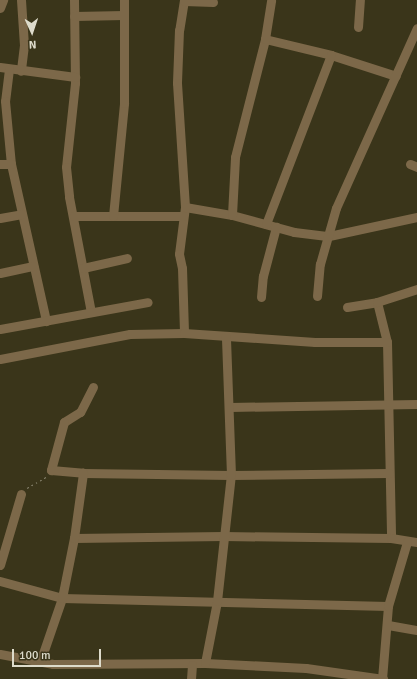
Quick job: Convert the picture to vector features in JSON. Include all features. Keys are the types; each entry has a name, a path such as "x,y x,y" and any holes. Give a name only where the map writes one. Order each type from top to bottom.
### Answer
{"street":[{"path":"0,8 3,0"},
{"path":"21,0 24,45 21,71"},
{"path":"74,0 75,76 66,167 69,197 74,216 91,312"},
{"path":"113,216 124,103 124,0"},
{"path":"232,214 235,157 265,39 271,0"},
{"path":"358,27 360,0"},
{"path":"184,333 182,268 179,254 184,212 177,83 179,30 184,1 213,2"},
{"path":"74,16 124,14"},
{"path":"317,296 320,264 336,208 417,28"},
{"path":"265,39 332,55 396,76"},
{"path":"266,224 332,55"},
{"path":"46,321 11,164 5,101 5,68 75,76"},
{"path":"0,164 11,164"},
{"path":"74,216 113,216 184,212 232,214 276,227 329,236 417,217"},
{"path":"0,218 22,214"},
{"path":"261,297 263,276 276,227"},
{"path":"83,268 127,258"},
{"path":"0,273 33,266"},
{"path":"347,307 377,302 417,290"},
{"path":"0,329 148,302"},
{"path":"377,302 387,342 391,538"},
{"path":"0,359 130,334 184,333 315,342 387,342"},
{"path":"205,663 217,602 223,536 231,475 230,407 226,336"},
{"path":"93,387 80,412 64,422 50,470 82,473 231,475 389,473"},
{"path":"230,407 417,404"},
{"path":"40,662 62,598 74,538 82,473"},
{"path":"0,565 21,494"},
{"path":"74,538 223,536 391,538 407,542 417,542"},
{"path":"0,654 40,662 68,665 192,665 205,663 306,668 382,679 388,625 388,606 407,542"},
{"path":"0,581 62,598 388,606"},
{"path":"388,625 417,630"},
{"path":"191,679 192,665"}],"path":[{"path":"21,494 33,484 47,478 50,470"}]}
